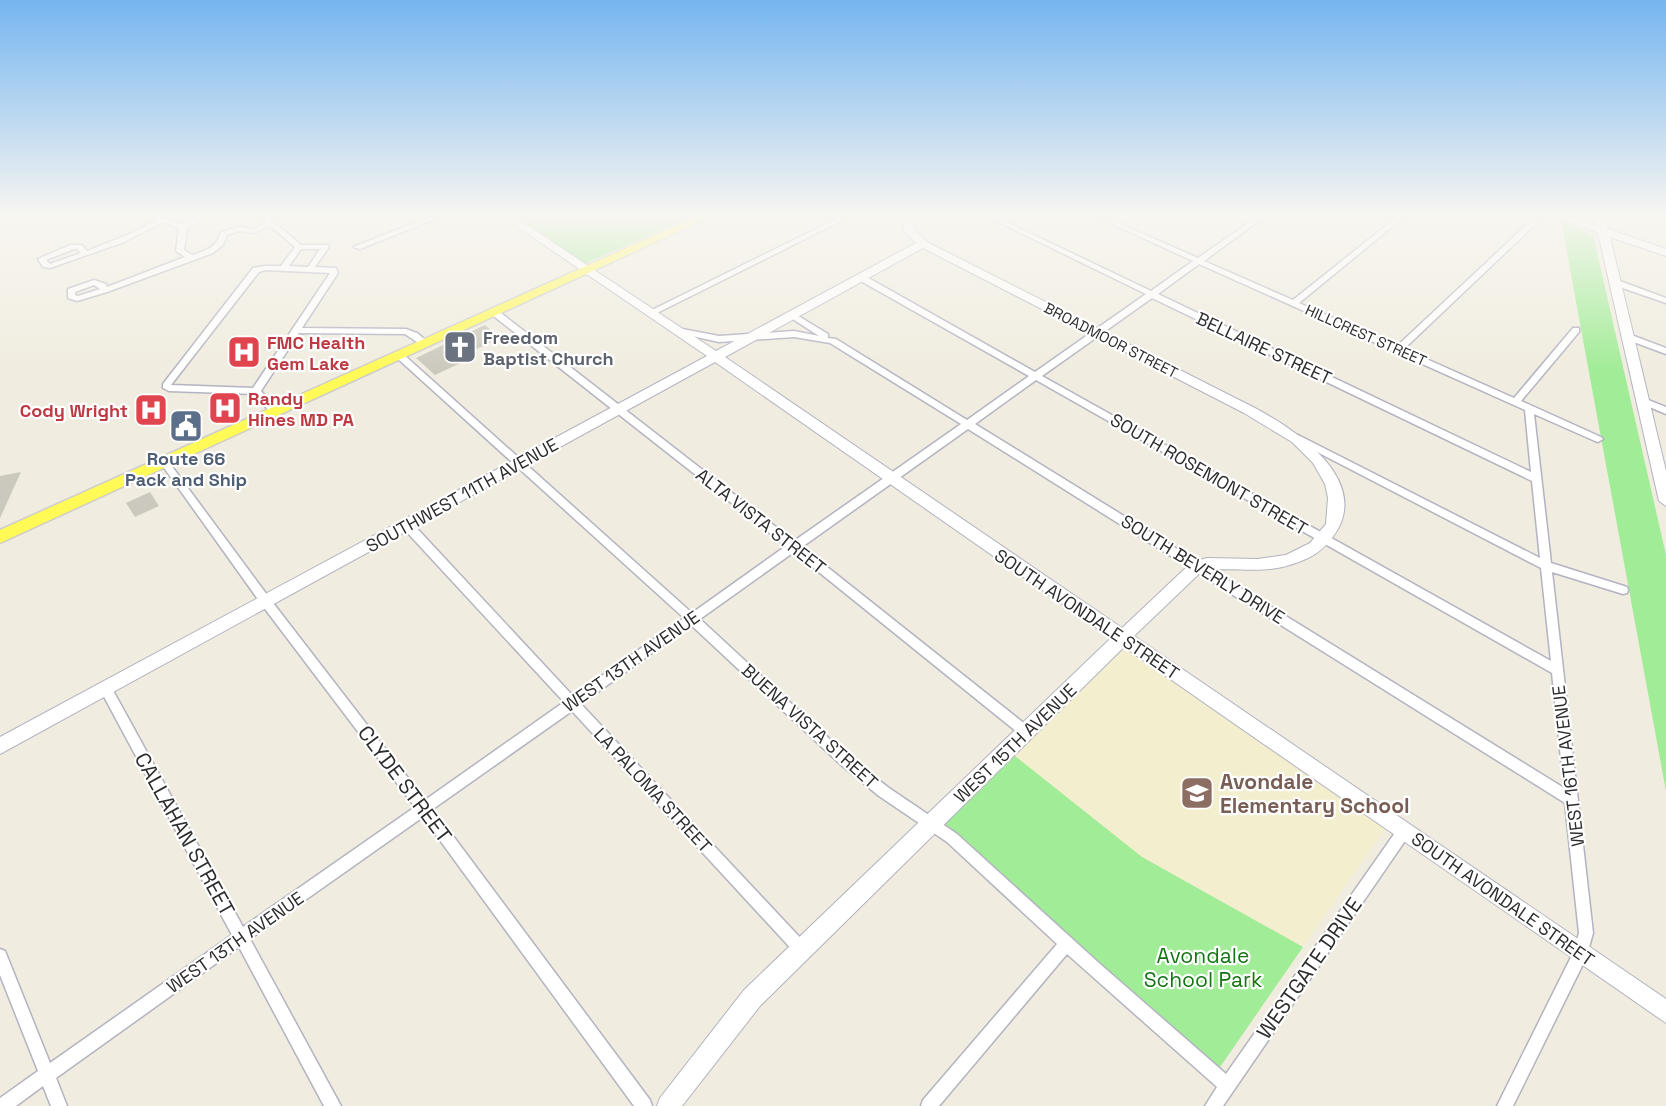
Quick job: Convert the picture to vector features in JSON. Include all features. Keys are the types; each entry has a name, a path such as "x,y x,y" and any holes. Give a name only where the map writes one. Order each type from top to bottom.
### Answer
{"main road":[{"path":"0,537 590,269"}],"street":[{"path":"104,290 160,269"},
{"path":"261,269 253,272 166,386 172,389 256,391 275,412"},
{"path":"256,391 334,273 332,269 324,269"},
{"path":"652,312 740,269"},
{"name":"SOUTHWEST 11TH AVENUE","path":"0,746 879,269"},
{"name":"BROADMOOR STREET","path":"971,269 1547,566 1623,590"},
{"name":"BELLAIRE STREET","path":"1099,269 1537,479"},
{"name":"WEST 13TH AVENUE","path":"2,1106 1187,269"},
{"name":"HILLCREST STREET","path":"1215,269 1598,439"},
{"path":"1294,303 1337,269"},
{"path":"1398,350 1484,269"},
{"path":"1611,269 1626,336 1663,475 1666,501"},
{"name":"SOUTH AVONDALE STREET","path":"587,270 652,312 1666,1012"},
{"name":"SOUTH ROSEMONT STREET","path":"862,278 1557,670"},
{"path":"1614,282 1666,301"},
{"name":"ALTA VISTA STREET","path":"494,312 620,409 1026,732"},
{"name":"SOUTH BEVERLY DRIVE","path":"792,316 1572,800"},
{"path":"296,330 406,332 414,334 426,344"},
{"name":"SOUTH BEVERLY DRIVE","path":"677,330 719,339 794,334 833,341"},
{"path":"1515,402 1576,330"},
{"path":"1626,336 1666,351"},
{"name":"BUENA VISTA STREET","path":"400,356 691,618 844,760 952,838 1227,1085"},
{"path":"1643,401 1666,411"},
{"name":"WEST 16TH AVENUE","path":"1505,1106 1581,953 1586,933 1528,408"},
{"name":"BROADMOOR STREET","path":"1284,431 1299,441 1320,462 1335,489 1338,503 1336,518 1323,539"},
{"name":"CLYDE STREET","path":"165,463 266,602 424,808 644,1106"},
{"name":"LA PALOMA STREET","path":"407,525 801,949"},
{"path":"1197,566 1212,562 1236,565 1274,564 1306,553 1323,539"},
{"name":"WEST 15TH AVENUE","path":"668,1106 752,998 1197,566"},
{"name":"CALLAHAN STREET","path":"106,689 333,1106"},
{"name":"WESTGATE DRIVE","path":"1213,1106 1404,831"},
{"path":"929,1106 1067,943"},
{"path":"0,956 59,1106"}],"shaded area":[{"name":"Avondale Elementary School","path":"1124,649 1385,829 1303,947 1142,857 1015,756"}],"green space":[{"path":"1570,269 1601,269 1666,555 1666,791"},
{"name":"Avondale School Park","path":"1015,756 1142,857 1303,947 1218,1070 945,824"}],"building":[{"name":"Freedom Baptist Church","path":"485,325 500,338 462,356 467,360 435,375 416,358"},
{"path":"21,472 0,518 0,476"},
{"path":"150,492 159,506 135,517 126,503"}],"place":[{"name":"Freedom Baptist Church","path":"460,347"},
{"name":"FMC Health Gem Lake","path":"244,352"},
{"name":"Randy Hines MD PA","path":"225,408"},
{"name":"Cody Wright","path":"151,410"},
{"name":"Route 66 Pack and Ship","path":"186,426"},
{"name":"Avondale Elementary School","path":"1197,793"}]}
